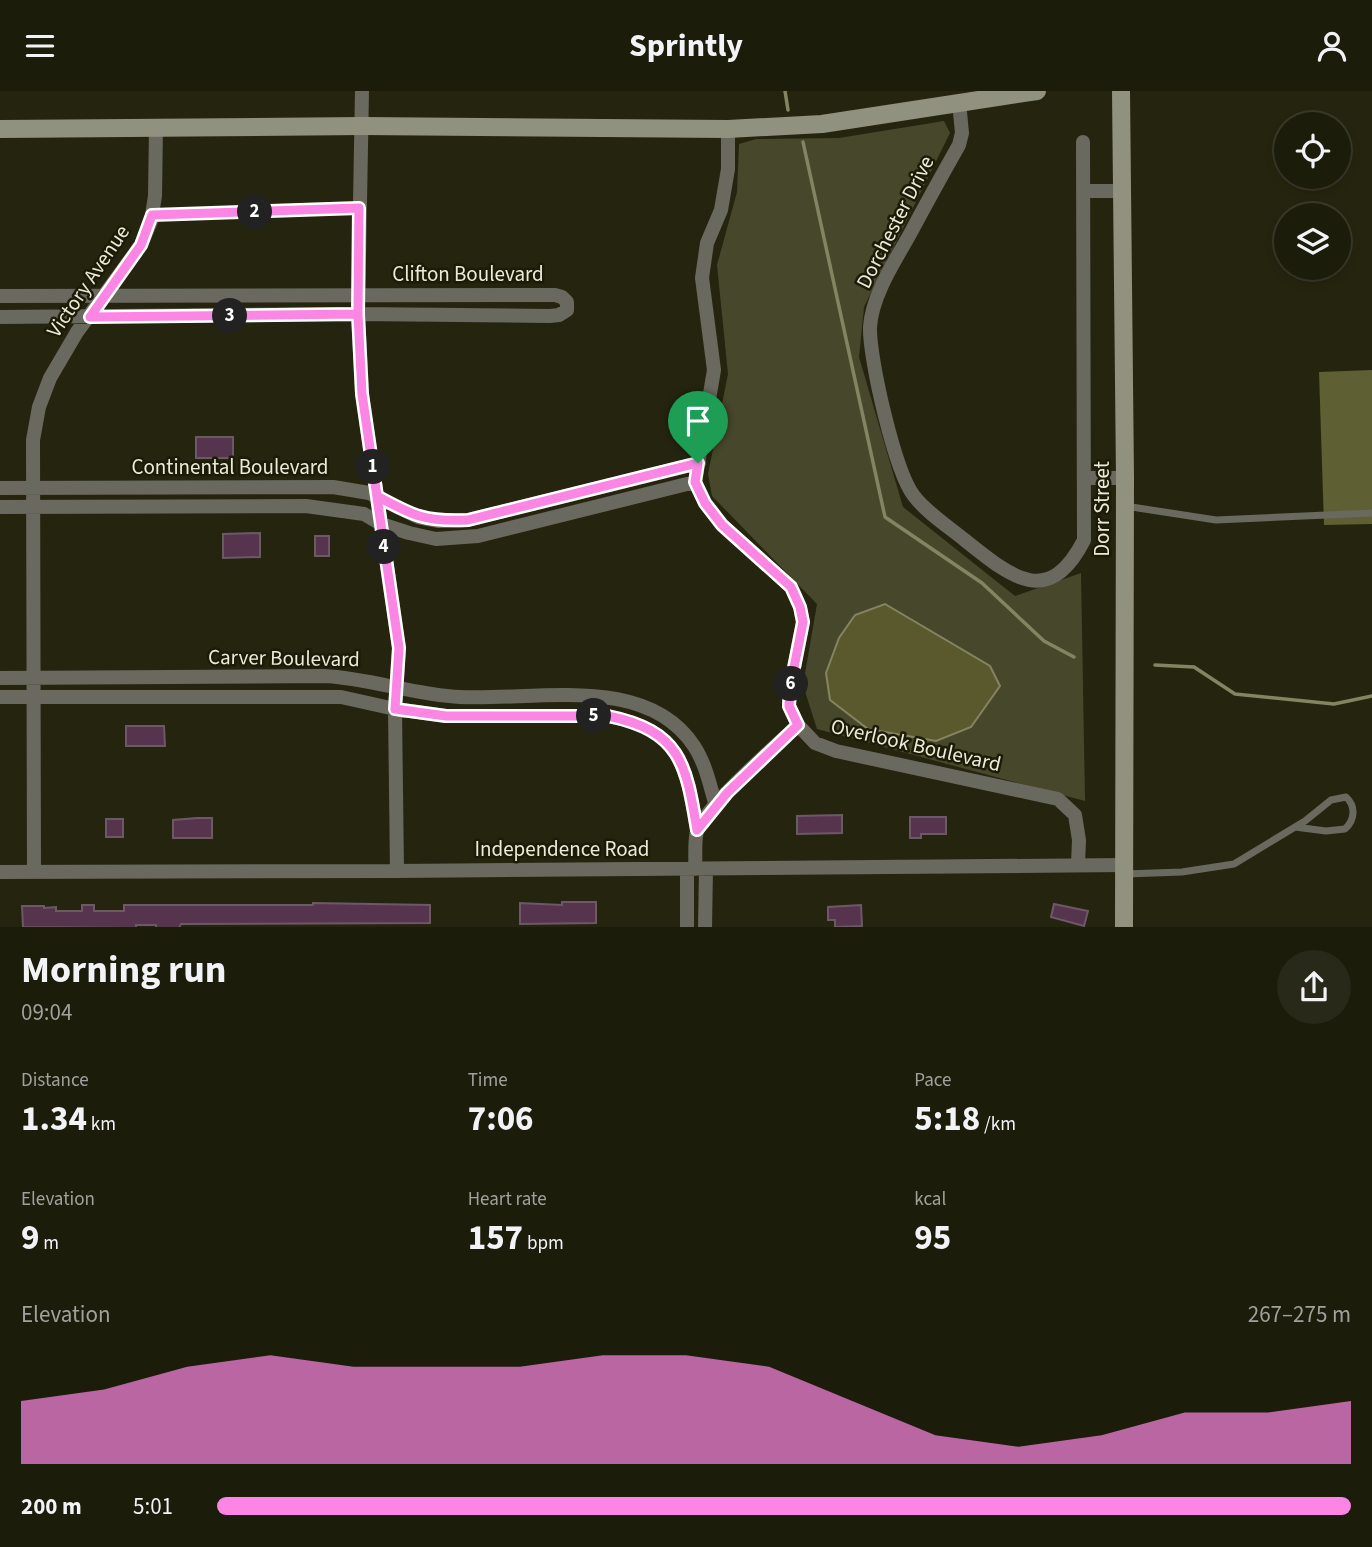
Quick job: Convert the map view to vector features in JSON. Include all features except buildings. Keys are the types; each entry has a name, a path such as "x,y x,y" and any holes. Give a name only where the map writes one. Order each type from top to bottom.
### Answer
{"street":[{"path":"362,91 358,314 362,394 399,648 395,709 397,871"},
{"path":"0,128 363,126 728,129 822,124 880,116 962,98 1037,91"},
{"name":"Dorr Street","path":"1121,91 1125,478 1124,927"},
{"name":"Dorchester Drive","path":"962,98 962,132 959,145 882,284 870,325 872,359 899,466 914,495 943,523 993,562 1013,576 1030,582 1047,580 1062,571 1074,558 1084,540 1083,142"},
{"name":"Victory Avenue","path":"34,872 33,440 39,407 50,378 77,332 141,245 152,215 155,196 156,128"},
{"path":"697,830 716,806 798,725 789,706 803,622 791,587 722,525 705,503 695,482 714,370 702,278 707,243 721,210 728,169 728,129"},
{"path":"1084,191 1121,191"},
{"name":"Clifton Boulevard","path":"0,296 555,295 567,302 567,310 550,316 358,314 0,317"},
{"name":"Continental Boulevard","path":"0,488 304,486 355,490 377,496 418,517 439,521 468,520 698,463"},
{"path":"1084,478 1125,478"},
{"name":"Continental Boulevard","path":"0,507 306,506 364,514 382,524 436,539 478,536 695,482"},
{"name":"Carver Boulevard","path":"0,678 324,676 345,677 460,697 611,697 644,705 664,716 694,744 703,762 716,806"},
{"name":"Carver Boulevard","path":"0,697 341,697 395,709 446,716 608,716 634,721 658,734 678,755 690,785 697,830 696,869"},
{"name":"Overlook Boulevard","path":"798,725 815,743 836,751 1058,799 1075,815 1079,840 1078,864"},
{"name":"Independence Road","path":"0,872 696,869 1078,864 1124,869"},
{"path":"687,927 696,869"},
{"path":"696,869 705,927"}],"lane":[{"path":"152,215 359,208"},
{"path":"1125,506 1216,520 1372,513"},
{"path":"1124,869 1182,873 1234,864 1295,827 1331,800 1346,797 1352,806 1352,820 1345,829 1312,831 1295,827"}],"shaded area":[{"path":"944,121 950,133 864,307 859,357 903,507 1015,596 1081,573 1085,801 817,729 803,685 817,604 712,496 708,474 728,374 717,265 737,192 739,144 756,139 839,138"},
{"path":"1372,370 1372,524 1324,525 1319,372"},
{"path":"885,604 990,666 1000,686 971,727 936,741 868,729 830,700 826,673 839,638 855,615"}],"waterway":[{"path":"785,91 788,110"},
{"path":"803,142 885,517 982,583 1044,641 1074,657"},
{"path":"1155,665 1194,667 1235,694 1334,704 1372,696"}],"route":[{"path":"698,463 468,520 439,521 418,517 377,496 362,394 358,314 359,208 152,215 141,245 90,317 358,314 362,394 399,648 395,709 446,716 608,716 634,721 658,734 678,755 690,785 697,830 727,793 798,725 789,706 803,622 791,587 722,525 705,503 695,482 698,463"}]}
